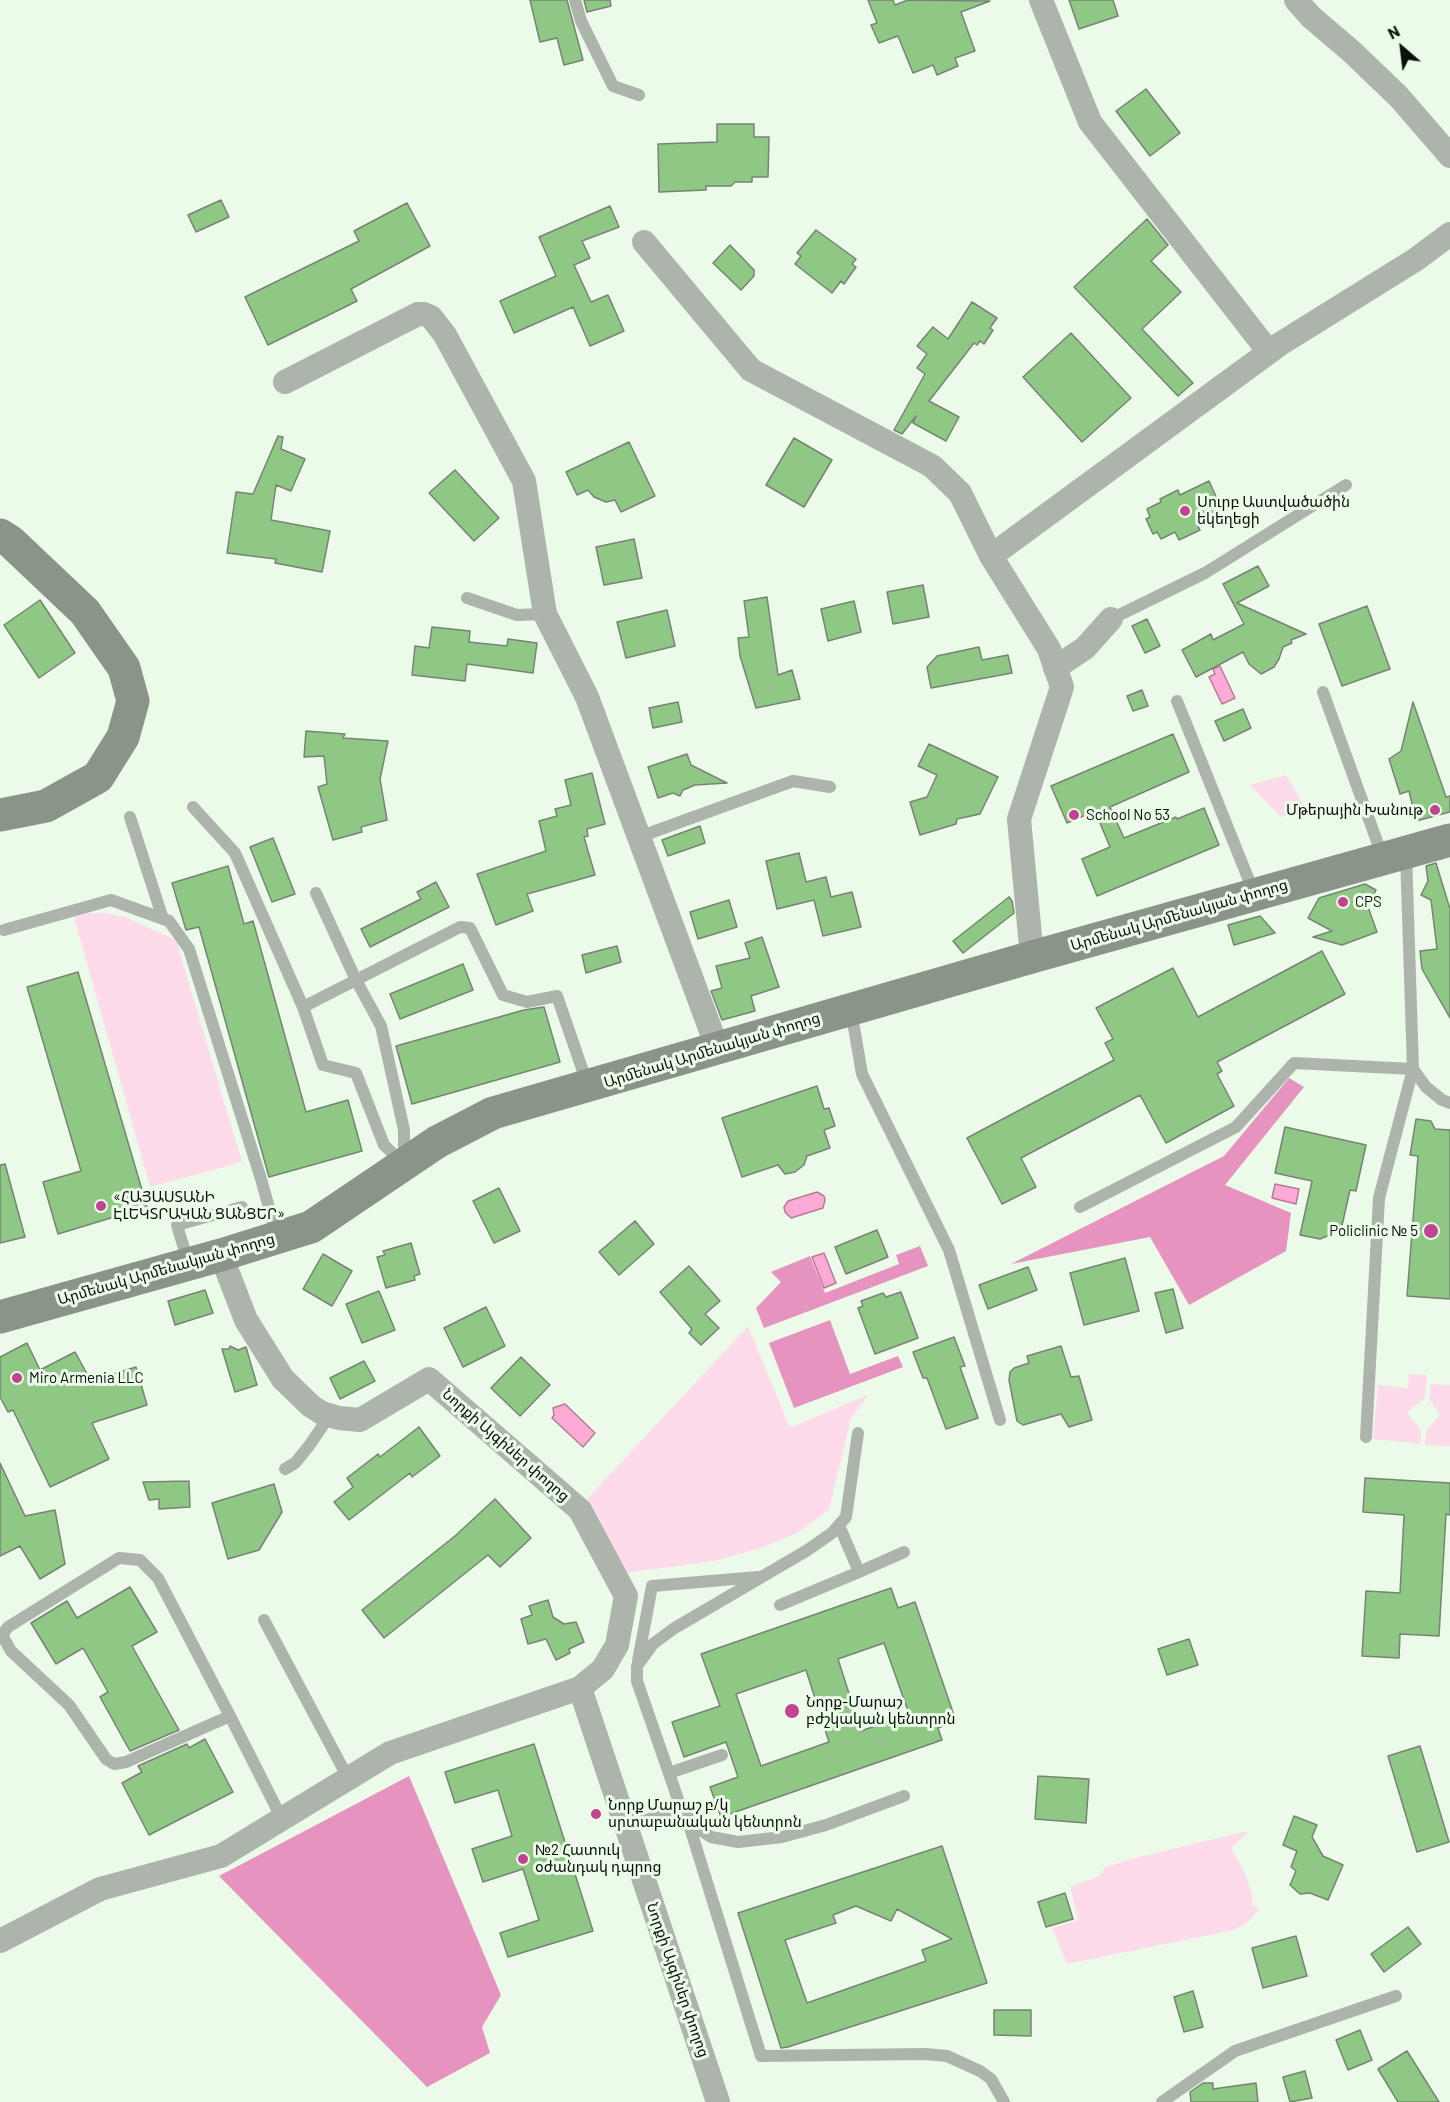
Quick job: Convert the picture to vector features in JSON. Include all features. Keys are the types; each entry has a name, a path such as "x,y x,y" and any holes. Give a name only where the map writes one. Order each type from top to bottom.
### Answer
{"main road":[{"path":"0,535 11,542 85,612 124,668 133,702 123,737 98,777 46,806 0,815"},
{"name":"Արմենակ Արմենակյան փողոց","path":"0,1317 311,1227 437,1142 493,1113 1032,957 1450,840"}],"street":[{"path":"1041,0 1090,122 1269,352"},
{"path":"1296,0 1399,97 1450,156"},
{"path":"991,556 1269,352 1415,260 1450,234"},
{"path":"644,242 751,370 932,466 960,493 991,556 1049,649 1062,687 1019,819 1032,957"},
{"path":"285,382 418,314 424,314 435,321 445,335 524,481 545,614 587,697 717,1047"},
{"path":"1056,668 1084,648 1111,619"},
{"name":"Նորքի Այգիներ փողոց","path":"0,1941 100,1889 221,1856 390,1753 580,1688 603,1669 618,1641 626,1596 580,1510 429,1379 360,1420 322,1413 306,1402 283,1379 246,1320 221,1254"},
{"name":"Նորքի Այգիներ փողոց","path":"580,1688 718,2102"}],"lane":[{"path":"575,0 581,21 613,86 639,95"},
{"path":"1111,619 1205,573 1346,485"},
{"path":"467,598 517,615 545,614"},
{"path":"1323,692 1394,856 1413,1069 1378,1198 1366,1437"},
{"path":"1176,701 1254,894"},
{"path":"639,837 793,781 830,787"},
{"path":"193,807 235,853 303,1006 323,1065 356,1073 384,1145 404,1164"},
{"path":"130,817 163,919"},
{"path":"316,893 356,980 381,1026 404,1130 404,1164"},
{"path":"4,930 111,900 169,921 189,949 278,1237"},
{"path":"303,1006 460,927 470,928 503,995 527,1002 557,996 588,1087"},
{"path":"851,1009 862,1074 948,1250 1000,1420"},
{"path":"1080,1207 1236,1127 1294,1063 1413,1069"},
{"path":"1413,1069 1426,1087 1442,1100 1450,1103"},
{"path":"189,1263 177,1225 242,1207"},
{"path":"285,1469 295,1463 330,1415"},
{"path":"637,1666 653,1644 673,1629 806,1551 832,1533 846,1517 858,1433"},
{"path":"839,1525 859,1572"},
{"path":"780,1605 904,1552"},
{"path":"230,1716 126,1762 114,1764 106,1759 69,1705 11,1650 3,1635 8,1627 119,1558 140,1560 158,1578 230,1716 282,1819"},
{"path":"762,1577 652,1586 637,1666 637,1681 683,1811 761,2056 926,2054 947,2056 980,2071 991,2079 1004,2102"},
{"path":"264,1620 348,1778"},
{"path":"669,1773 722,1755"},
{"path":"683,1811 698,1828 711,1837 728,1842 749,1842 782,1837 826,1825 904,1796"},
{"path":"626,1827 683,1811"},
{"path":"1162,2102 1236,2050 1396,1996"}],"shaded area":[{"path":"1220,666 1235,698 1222,704 1209,677 1215,674 1213,669"},
{"path":"1286,775 1307,810 1281,817 1250,785"},
{"path":"87,913 123,916 176,940 242,1162 150,1187 74,917"},
{"path":"1289,1078 1304,1087 1225,1185 1291,1213 1286,1251 1189,1305 1150,1237 1011,1264 1224,1156"},
{"path":"1275,1184 1299,1189 1296,1204 1272,1198"},
{"path":"817,1192 824,1196 823,1208 791,1218 785,1212 784,1207 788,1201"},
{"path":"920,1246 928,1266 764,1328 756,1308 781,1282 771,1272 810,1256 825,1293 899,1264 896,1255"},
{"path":"824,1253 836,1283 824,1288 812,1257"},
{"path":"830,1320 850,1374 898,1356 903,1367 794,1408 769,1343"},
{"path":"748,1326 790,1428 869,1394 851,1418 829,1510 797,1533 761,1548 714,1561 625,1573 587,1499"},
{"path":"1409,1374 1427,1375 1425,1398 1407,1413 1421,1430 1420,1444 1373,1439 1378,1385 1408,1388"},
{"path":"1431,1384 1450,1385 1450,1446 1425,1445 1426,1431 1440,1415 1429,1399"},
{"path":"565,1404 595,1433 583,1447 552,1418 553,1408"},
{"path":"409,1776 501,1995 482,2027 490,2053 427,2087 219,1876"},
{"path":"1243,1832 1248,1833 1231,1848 1244,1871 1253,1906 1257,1907 1258,1911 1247,1923 1234,1930 1067,1964 1052,1928 1078,1920 1070,1886 1095,1878 1102,1873 1104,1868 1127,1860"}],"building":[{"path":"530,0 567,0 583,60 564,65 557,38 540,42"},
{"path":"584,0 610,0 611,6 587,12"},
{"path":"868,0 893,0 895,5 908,0 990,1 961,12 975,51 955,58 958,66 937,75 933,65 913,73 898,36 879,43 871,25 877,23"},
{"path":"1069,0 1113,0 1118,16 1079,29"},
{"path":"1146,89 1180,133 1150,156 1116,111"},
{"path":"717,124 754,124 754,137 769,137 768,177 752,177 752,182 735,182 731,186 706,186 706,190 659,192 658,144 717,142"},
{"path":"221,200 229,217 196,232 188,215"},
{"path":"407,203 430,246 351,289 357,301 268,345 245,297 359,241 354,231"},
{"path":"610,206 619,227 582,241 590,258 574,265 591,302 608,295 624,331 590,346 573,307 514,333 500,301 556,276 539,237"},
{"path":"1147,219 1168,245 1151,261 1181,292 1142,329 1193,383 1178,396 1074,287"},
{"path":"816,230 856,259 852,264 856,267 844,284 841,281 832,293 795,264 801,256 797,253"},
{"path":"730,245 754,270 754,276 741,290 713,263"},
{"path":"972,302 997,318 984,344 980,341 977,345 974,343 929,401 959,417 946,441 913,423 916,416 902,434 894,430 925,374 917,368 927,354 917,346 933,327 948,339"},
{"path":"1071,333 1131,398 1082,442 1023,377"},
{"path":"278,436 283,437 281,449 305,459 291,491 276,485 271,520 330,531 322,572 275,563 276,559 227,553 236,492 253,494"},
{"path":"794,438 832,460 804,507 766,485"},
{"path":"629,442 655,496 621,512 615,500 606,502 594,497 588,490 577,495 566,472"},
{"path":"455,470 499,518 474,541 429,493"},
{"name":"Սուրբ Աստվածածին եկեղեցի","path":"1209,481 1224,514 1198,526 1200,530 1179,540 1175,532 1161,539 1157,532 1153,534 1146,519 1150,517 1147,509 1178,490 1180,495"},
{"path":"634,539 642,578 604,585 596,547"},
{"path":"1258,566 1269,586 1237,603 1306,634 1291,640 1292,643 1283,647 1274,667 1261,674 1249,664 1243,652 1196,677 1182,650 1211,634 1213,640 1244,624 1223,584"},
{"path":"923,585 929,617 893,624 887,592"},
{"path":"767,597 778,675 792,670 800,699 756,708 740,656 738,638 749,637 744,601"},
{"path":"40,600 75,653 39,678 4,625"},
{"path":"854,601 861,632 828,641 821,609"},
{"path":"1367,606 1390,669 1342,686 1319,624"},
{"path":"667,610 675,646 626,658 617,622"},
{"path":"1147,619 1160,646 1145,653 1132,626"},
{"path":"432,627 470,631 469,642 507,646 508,639 537,643 533,673 467,664 465,681 412,675 415,646 429,648"},
{"path":"979,647 982,660 1008,655 1012,673 931,688 927,667 937,656"},
{"path":"1142,690 1148,706 1133,711 1127,696"},
{"path":"678,702 682,722 653,728 649,708"},
{"path":"1413,702 1446,797 1450,796 1450,812 1416,821 1409,791 1400,794 1389,759 1401,751"},
{"path":"1243,709 1251,728 1224,741 1215,721"},
{"path":"306,731 345,734 343,738 388,741 380,779 387,820 361,827 362,832 333,840 318,787 327,784 324,756 304,757"},
{"name":"School No 53","path":"1173,734 1189,772 1110,807 1124,838 1204,808 1219,845 1097,896 1082,859 1110,847 1095,811 1067,823 1051,786"},
{"path":"929,744 998,777 980,814 957,819 956,824 920,835 910,802 927,797 937,775 918,766"},
{"path":"687,754 691,765 727,783 695,785 683,790 680,796 673,793 658,798 648,767"},
{"path":"592,773 605,824 587,829 588,836 584,837 595,875 527,894 533,911 496,925 477,874 546,851 539,821 557,816 555,809 571,805 565,780"},
{"path":"700,826 705,843 668,856 662,840"},
{"path":"273,838 295,894 272,902 250,847"},
{"path":"799,853 806,882 826,877 831,897 852,892 861,927 823,936 814,900 777,909 766,861"},
{"path":"1436,863 1450,909 1450,1018 1422,969 1420,951 1437,949 1431,900 1421,895 1428,881 1426,866"},
{"path":"228,866 244,924 253,921 306,1112 348,1100 362,1151 269,1177 199,927 186,930 172,883"},
{"path":"436,882 449,907 370,947 361,929 421,899 417,892"},
{"path":"1365,884 1376,890 1368,907 1377,932 1342,945 1313,937 1332,931 1308,918 1319,898"},
{"path":"1009,897 1014,913 963,953 953,941"},
{"path":"729,900 737,927 698,939 690,912"},
{"path":"1260,916 1275,933 1234,945 1228,925"},
{"path":"762,937 779,987 751,996 755,1011 722,1020 711,991 722,988 716,966 750,958 745,943"},
{"path":"617,946 621,962 586,973 582,955"},
{"path":"1322,951 1345,994 1217,1062 1222,1071 1217,1074 1234,1106 1166,1143 1140,1095 1021,1158 1036,1187 1002,1204 967,1138 1114,1060 1105,1043 1113,1039 1096,1008 1173,968 1198,1017"},
{"path":"463,964 473,990 400,1019 390,994"},
{"path":"78,972 147,1207 58,1234 43,1182 81,1171 27,987"},
{"path":"544,1007 560,1062 412,1104 396,1046 524,1010"},
{"path":"817,1086 824,1109 829,1108 835,1126 824,1130 830,1148 807,1156 804,1165 795,1172 785,1174 778,1165 742,1177 722,1118"},
{"name":"Policlinic № 5","path":"1416,1119 1431,1121 1435,1129 1450,1130 1450,1299 1407,1296 1418,1156 1410,1155"},
{"path":"1285,1127 1366,1145 1356,1191 1350,1190 1341,1230 1320,1239 1300,1235 1312,1181 1275,1173"},
{"path":"5,1164 25,1237 0,1243 0,1165"},
{"path":"499,1188 520,1231 494,1243 473,1201"},
{"path":"635,1221 654,1244 619,1275 599,1252"},
{"path":"877,1230 888,1257 846,1274 835,1247"},
{"path":"411,1243 420,1274 414,1276 415,1280 386,1288 377,1257 385,1255 383,1251"},
{"path":"323,1254 352,1271 332,1306 303,1289"},
{"path":"1125,1258 1139,1311 1084,1325 1070,1273"},
{"path":"689,1266 720,1301 705,1314 719,1328 701,1345 689,1333 692,1329 660,1292"},
{"path":"1028,1267 1037,1290 988,1309 979,1285"},
{"path":"1173,1289 1183,1328 1166,1333 1155,1293"},
{"path":"205,1290 213,1313 175,1325 168,1301"},
{"path":"379,1291 395,1330 362,1343 346,1304"},
{"path":"901,1292 918,1338 875,1354 858,1308 863,1306 861,1301 883,1293 886,1297"},
{"path":"486,1307 505,1346 463,1367 444,1328"},
{"path":"954,1337 965,1366 960,1367 978,1418 946,1429 927,1378 923,1378 913,1352"},
{"path":"27,1343 40,1370 75,1352 91,1381 136,1367 147,1405 92,1423 109,1459 50,1487 13,1410 8,1412 0,1397 0,1357"},
{"path":"230,1346 238,1350 246,1347 257,1385 235,1392 222,1349 229,1349"},
{"path":"1061,1346 1071,1377 1079,1376 1092,1420 1069,1427 1061,1414 1023,1425 1017,1421 1009,1380 1010,1372 1014,1368 1029,1363 1027,1356"},
{"path":"521,1357 550,1385 520,1416 491,1388"},
{"path":"364,1361 375,1381 340,1399 330,1378"},
{"path":"419,1427 440,1456 412,1477 410,1473 349,1520 334,1502 353,1487 347,1478 378,1454 380,1457"},
{"path":"0,1463 25,1516 55,1510 65,1564 40,1579 20,1546 0,1556"},
{"path":"1365,1478 1450,1483 1450,1515 1446,1514 1439,1636 1400,1634 1399,1658 1362,1656 1366,1591 1400,1593 1404,1515 1363,1512"},
{"path":"189,1481 190,1507 159,1509 159,1499 149,1500 143,1482"},
{"path":"274,1484 282,1512 259,1550 228,1559 212,1503"},
{"path":"495,1499 531,1538 500,1567 488,1555 384,1638 362,1610 455,1536"},
{"path":"130,1587 157,1632 132,1646 179,1730 130,1751 100,1697 108,1692 83,1648 56,1664 31,1623 67,1601 77,1618"},
{"path":"891,1588 898,1608 915,1602 956,1721 938,1728 942,1740 721,1817 710,1787 738,1777 726,1742 684,1757 672,1722 720,1706 701,1654","holes":["884,1643 909,1714 861,1731 838,1659","806,1670 829,1742 761,1766 736,1694"]},
{"path":"548,1600 553,1617 564,1624 576,1622 584,1642 569,1649 570,1653 556,1660 546,1639 528,1644 521,1619 532,1615 529,1606"},
{"path":"1189,1639 1198,1665 1167,1675 1158,1649"},
{"path":"205,1739 233,1792 149,1835 122,1783 142,1772 138,1766 187,1744 189,1748"},
{"name":"№2 Հատուկ օժանդակ դպրոց","path":"534,1744 593,1931 508,1957 500,1933 539,1920 523,1869 483,1882 472,1849 512,1836 498,1790 455,1803 445,1772"},
{"path":"1420,1746 1449,1842 1417,1852 1388,1756"},
{"path":"1038,1776 1089,1779 1086,1823 1035,1819"},
{"path":"1294,1816 1317,1825 1312,1837 1323,1856 1343,1865 1328,1900 1310,1893 1300,1894 1290,1885 1296,1871 1291,1867 1297,1851 1283,1845"},
{"path":"942,1846 987,1983 781,2048 738,1913","holes":["856,1906 891,1921 897,1909 952,1939 922,1950 926,1961 807,2003 785,1940 836,1923 833,1915"]},
{"path":"1065,1893 1073,1919 1046,1927 1038,1902"},
{"path":"1408,1927 1421,1944 1384,1972 1371,1954"},
{"path":"1296,1936 1307,1976 1263,1988 1252,1948"},
{"path":"1193,1991 1203,2027 1184,2032 1174,1997"},
{"path":"994,2010 1031,2010 1031,2036 994,2035"},
{"path":"1360,2030 1372,2060 1348,2070 1336,2040"},
{"path":"1407,2051 1439,2102 1398,2102 1378,2069"},
{"path":"1305,2071 1312,2098 1290,2102 1283,2077"},
{"path":"1203,2083 1213,2083 1213,2089 1256,2083 1258,2102 1191,2102 1190,2092"}],"place":[{"name":"Սուրբ Աստվածածին եկեղեցի","path":"1185,511"},
{"name":"Մթերային Խանութ","path":"1435,810"},
{"name":"School No 53","path":"1074,815"},
{"name":"CPS","path":"1343,902"},
{"name":"«ՀԱՅԱՍՏԱՆԻ ԷԼԵԿՏՐԱԿԱՆ ՑԱՆՑԵՐ»","path":"101,1206"},
{"name":"Policlinic № 5","path":"1431,1231"},
{"name":"Miro Armenia LLC","path":"17,1378"},
{"name":"Նորք-Մարաշ բժշկական կենտրոն","path":"792,1711"},
{"name":"Նորք Մարաշ բ/կ սրտաբանական կենտրոն","path":"596,1814"},
{"name":"№2 Հատուկ օժանդակ դպրոց","path":"523,1859"}]}
